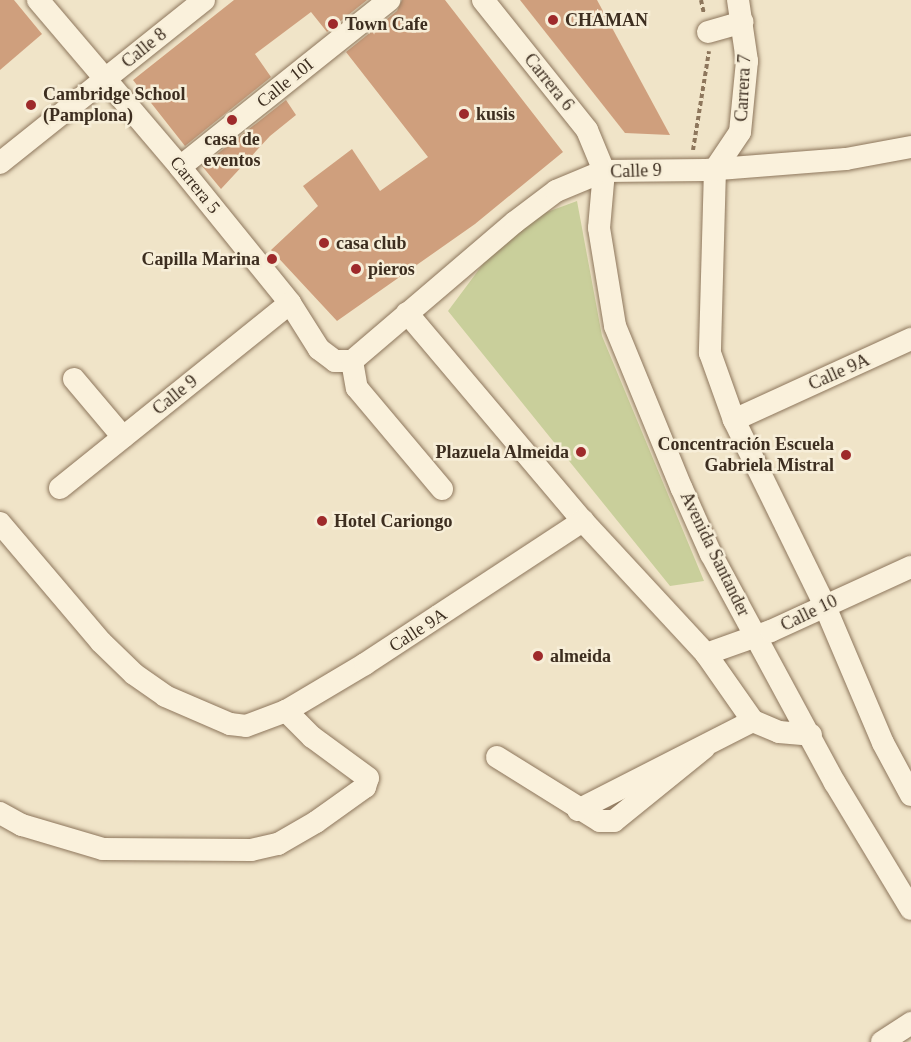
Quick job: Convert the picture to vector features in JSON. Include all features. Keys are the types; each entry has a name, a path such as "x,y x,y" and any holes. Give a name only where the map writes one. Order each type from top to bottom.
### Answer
{"street":[{"name":"Carrera 5","path":"38,0 180,167 290,303 319,349 335,361 352,361"},
{"name":"Calle 8","path":"0,163 204,0"},
{"name":"Calle 10I","path":"180,167 389,0"},
{"name":"Carrera 6","path":"483,0 588,130 604,171"},
{"name":"Carrera 7","path":"699,169 740,132 747,61 729,22"},
{"name":"Calle 9","path":"352,361 556,191 604,171 699,169 846,159 911,147"},
{"path":"699,169 710,353 734,420 815,609 911,795"},
{"name":"Avenida Santander","path":"604,171 599,228 615,326 711,554 763,634 811,735 911,909"},
{"name":"Calle 9","path":"60,488 290,303"},
{"path":"407,313 583,521 706,654 753,721 779,732 811,735"},
{"name":"Calle 9A","path":"734,420 911,339"},
{"path":"352,361 357,388 442,489"},
{"path":"74,379 123,437"},
{"name":"Calle 9A","path":"0,523 101,642 134,674 165,696 230,724 246,726 286,711 365,664 583,521"},
{"name":"Calle 10","path":"706,654 763,634 911,567"},
{"path":"0,813 22,825 103,849 241,850 278,843 316,822 365,787 368,778 312,736 286,711"},
{"path":"496,757 578,810 600,821 614,821 704,748 753,721"},
{"path":"882,1042 911,1023"}],"path":[{"path":"699,169 697,139 710,49 729,22 701,0"}],"green space":[{"path":"577,201 602,336 704,581 670,586 448,311 512,225"}],"building":[{"path":"0,0 14,0 42,34 0,70"},
{"path":"234,0 367,0 327,32 311,12 255,54 271,77 185,146 133,80"},
{"path":"402,0 445,0 563,152 475,224 337,321 271,250 318,206 303,186 352,149 380,191 428,157 346,52 397,11"},
{"path":"520,0 597,0 670,135 625,133"},
{"path":"286,100 296,115 270,136 221,189 202,166"}],"place":[{"name":"CHAMAN","path":"553,20"},
{"name":"Town Cafe","path":"333,24"},
{"name":"Cambridge School (Pamplona)","path":"31,105"},
{"name":"kusis","path":"464,114"},
{"name":"casa de eventos","path":"232,120"},
{"name":"casa club","path":"324,243"},
{"name":"Capilla Marina","path":"272,259"},
{"name":"pieros","path":"356,269"},
{"name":"Plazuela Almeida","path":"581,452"},
{"name":"Concentración Escuela Gabriela Mistral","path":"846,455"},
{"name":"Hotel Cariongo","path":"322,521"},
{"name":"almeida","path":"538,656"}]}
